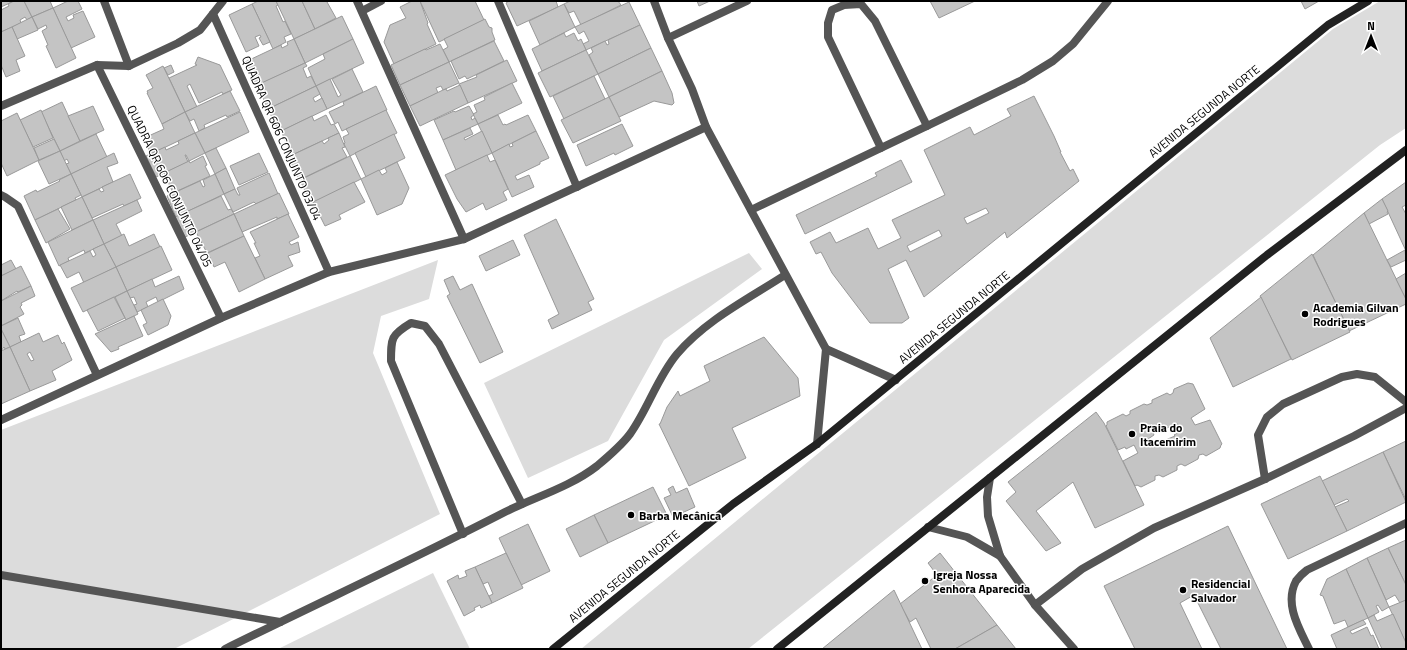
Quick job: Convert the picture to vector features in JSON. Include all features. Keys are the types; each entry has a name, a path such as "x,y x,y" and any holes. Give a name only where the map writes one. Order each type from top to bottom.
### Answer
{"main road":[{"name":"AVENIDA SEGUNDA NORTE","path":"553,649 733,504 818,444 1328,25 1368,1"},
{"path":"777,649 1266,254 1406,150"}],"street":[{"path":"104,1 129,66"},
{"path":"1,106 97,65 129,66 178,43 200,30 223,1"},
{"path":"357,1 464,239"},
{"path":"362,10 381,1"},
{"path":"498,1 577,187"},
{"path":"654,1 668,38 692,89 706,127 826,348 818,444"},
{"path":"668,38 747,1"},
{"path":"751,210 1022,80 1053,62 1073,44 1108,1"},
{"path":"881,148 828,37 828,23 832,10 844,5 861,4 876,21 927,126"},
{"name":"QUADRA QR 606 CONJUNTO 03/04","path":"213,14 330,272"},
{"name":"QUADRA QR 606 CONJUNTO 04/05","path":"97,65 222,318"},
{"path":"1,420 222,318 330,272 464,239 706,127"},
{"path":"1,195 18,206 97,375"},
{"path":"225,649 522,504 567,484 596,467 630,434 667,367 702,328 785,275"},
{"path":"463,534 391,361 391,342 398,331 411,323 425,326 439,344 522,504"},
{"path":"826,348 896,380"},
{"path":"1265,479 1258,435 1266,417 1283,404 1342,377 1356,374 1375,377 1406,402"},
{"path":"1035,605 1082,569 1154,528 1265,479 1354,436 1406,408"},
{"path":"990,478 987,497 988,516 1000,556 1035,605 1074,649"},
{"path":"1309,649 1293,613 1292,592 1297,580 1307,570 1406,523"},
{"path":"928,526 967,537 1000,556"},
{"path":"1,575 280,622"}],"shaded area":[{"path":"1380,1 1406,1 1406,128 1380,145 748,649 581,649 1333,29"},
{"path":"749,253 762,269 664,340 608,441 528,478 484,383"},
{"path":"438,260 429,299 381,316 373,353 440,514 174,649 1,649 1,430"},
{"path":"433,573 470,649 278,649"}],"building":[{"path":"1,1 14,1 1,7"},
{"path":"14,1 24,1 32,17 27,20 25,17 20,20 21,23 1,32 1,10 9,6 8,4"},
{"path":"24,1 50,1 53,8 32,17"},
{"path":"68,1 78,1 82,9 66,17 68,21 74,18 73,15 83,11 95,37 71,48 53,8"},
{"path":"258,1 276,1 278,5 276,6 283,22 285,21 291,34 284,37 286,42 273,49 252,4"},
{"path":"276,1 302,1 315,29 294,39"},
{"path":"302,1 329,1 327,2 336,18 315,29"},
{"path":"412,1 420,1 428,23 427,24 436,44 394,64 384,42 390,25 406,18 400,7"},
{"path":"420,1 475,1 484,20 439,42"},
{"path":"509,1 556,1 558,7 517,26 506,3"},
{"path":"570,1 618,1 621,5 581,25 574,11 569,13 564,4"},
{"path":"697,1 710,1 699,6"},
{"path":"930,1 975,1 939,18"},
{"path":"1301,1 1319,1 1305,9"},
{"path":"629,2 640,25 586,50 583,44 589,41 584,31 579,34 575,27"},
{"path":"252,4 270,42 263,45 259,38 261,37 260,35 255,37 259,46 246,52 229,15"},
{"path":"564,4 575,27 540,45 529,21"},
{"path":"53,8 76,58 56,68 46,46 48,45 42,31 47,28 46,25 38,29 32,17"},
{"path":"342,16 353,39 305,63 294,39"},
{"path":"32,17 38,30 17,39 12,27"},
{"path":"485,19 489,27 492,28 495,40 449,62 443,50 448,47 444,39"},
{"path":"640,25 651,48 598,74 589,55 593,52 591,48 605,41 607,45 609,44 608,40"},
{"path":"12,27 25,56 16,60 20,71 6,77 1,65 1,32"},
{"path":"564,33 566,37 574,33 578,41 581,39 586,50 542,71 532,49"},
{"path":"294,39 305,63 256,86 245,62 281,45 282,48 288,45 287,42"},
{"path":"353,39 364,63 316,86 308,68 325,59 323,54"},
{"path":"494,41 504,61 467,79 465,76 459,79 451,61"},
{"path":"440,44 449,62 400,85 391,65 425,49 426,50"},
{"path":"651,48 662,71 609,97 598,74"},
{"path":"586,50 598,74 550,97 538,73"},
{"path":"198,57 220,65 232,90 223,94 222,92 199,103 190,84 187,86 197,107 185,112 169,78 197,65 195,64"},
{"path":"507,60 517,81 468,103 459,84 477,77 476,75"},
{"path":"449,62 459,83 443,90 441,86 436,88 438,93 410,106 400,85"},
{"path":"305,63 307,66 303,68 307,78 311,76 316,86 268,109 257,85"},
{"path":"171,65 174,72 168,75 164,68"},
{"path":"163,66 185,112 162,124 147,93 147,91 153,88 146,75"},
{"path":"352,69 363,92 327,109 316,86 330,79 338,97 341,95 332,79"},
{"path":"662,71 672,93 674,103 672,105 654,101 619,117 609,97"},
{"path":"594,76 605,99 564,119 553,96"},
{"path":"512,83 522,103 478,124 473,114 477,112 474,105 485,100 484,97"},
{"path":"460,85 468,103 420,126 410,106 443,90 446,89 447,91"},
{"path":"316,86 320,94 313,98 315,102 322,98 327,109 279,132 268,109"},
{"path":"376,86 387,110 342,131 338,122 335,124 329,112 344,105 343,102"},
{"path":"230,91 240,111 227,117 226,115 204,125 205,128 199,131 194,119 190,121 185,112"},
{"path":"1034,96 1070,171 1073,169 1079,181 1007,238 1005,232 924,297 906,260 888,269 909,318 902,323 870,323 832,273 821,252 816,254 810,242 830,232 836,243 868,228 878,249 901,238 892,220 945,195 924,150 970,127 974,135 1011,116 1007,109","holes":["986,208 989,213 967,224 964,218","939,230 942,236 910,252 907,246"]},
{"path":"609,97 621,121 573,143 561,120"},
{"path":"62,102 80,141 60,151 41,112"},
{"path":"93,106 104,130 80,141 68,116"},
{"path":"469,106 474,115 471,117 472,120 475,118 478,124 443,140 434,120"},
{"path":"41,110 53,138 33,147 20,120"},
{"path":"386,110 397,133 350,156 344,144 343,137 349,134 346,129"},
{"path":"185,112 195,133 151,154 144,138 164,129 162,124"},
{"path":"240,112 249,132 205,153 195,133"},
{"path":"17,113 39,160 7,176 1,163 1,121"},
{"path":"326,115 331,125 334,124 339,133 292,155 281,131 312,116 314,121"},
{"path":"498,115 503,125 506,125 528,115 536,131 492,153 478,124"},
{"path":"622,124 633,146 615,155 614,153 586,166 577,145"},
{"path":"470,128 473,134 464,138 465,140 482,131 492,153 456,170 443,140"},
{"path":"536,131 549,158 515,176 517,180 529,175 534,187 512,197 492,153 509,144 510,147 513,146 512,143"},
{"path":"195,133 205,153 189,161 185,155 188,162 156,177 146,156 165,147 166,150 179,144 178,141"},
{"path":"339,133 345,147 342,148 347,157 299,180 288,157 322,141 324,144 329,140 328,138"},
{"path":"96,134 107,157 71,174 66,164 69,163 67,159 64,161 60,151"},
{"path":"394,134 405,158 366,177 355,153"},
{"path":"54,139 60,151 39,160 34,148"},
{"path":"216,148 226,168 215,174 205,153"},
{"path":"60,151 71,174 49,184 38,161"},
{"path":"114,153 118,163 107,167 113,182 82,197 71,174"},
{"path":"259,153 268,172 239,185 230,166"},
{"path":"487,155 490,162 495,160 508,189 503,192 507,200 486,210 483,203 466,212 457,199 445,175"},
{"path":"203,156 207,165 205,166 210,176 173,193 164,173 189,161 190,163"},
{"path":"350,156 361,179 311,204 300,180"},
{"path":"901,160 912,182 805,234 796,215 877,176 875,173"},
{"path":"397,162 409,188 402,204 377,215 361,179 379,170 382,175 387,172 385,168"},
{"path":"226,168 235,189 224,194 215,174"},
{"path":"269,173 278,194 256,204 254,202 233,212 224,194 235,189 238,195 240,195 237,188"},
{"path":"71,174 81,195 75,198 76,200 35,220 24,196 36,190 37,192"},
{"path":"130,174 141,198 124,206 123,204 92,218 82,197 99,189 101,192 104,191 102,187"},
{"path":"215,174 224,194 176,217 167,196 200,181 203,187 205,186 203,180"},
{"path":"354,182 365,202 339,215 341,219 325,226 313,202"},
{"path":"1406,182 1406,205 1402,207 1406,214 1406,251 1382,199"},
{"path":"279,193 289,214 277,219 277,217 242,232 234,214"},
{"path":"221,196 228,210 231,209 234,214 185,237 175,217"},
{"path":"82,197 93,220 72,230 61,207"},
{"path":"1382,199 1388,214 1369,224 1364,213"},
{"path":"137,200 142,211 116,224 122,236 104,244 93,220"},
{"path":"58,209 70,229 46,243 35,220"},
{"path":"1364,213 1406,299 1406,304 1349,331 1313,255"},
{"path":"234,214 244,236 207,253 196,232"},
{"path":"288,214 299,237 289,242 291,245 298,242 300,252 288,256 293,266 265,279 255,258 260,256 254,243 256,243 250,232"},
{"path":"556,219 594,299 588,302 592,310 552,329 548,320 559,314 524,235"},
{"path":"93,220 104,244 85,253 84,250 68,258 69,261 59,266 48,242"},
{"path":"124,234 129,246 154,234 160,247 116,267 104,244"},
{"path":"244,236 265,279 239,292 225,262 214,267 208,253"},
{"path":"513,240 520,255 486,271 479,256"},
{"path":"104,244 116,267 84,283 79,272 67,278 60,265 90,251 93,257 96,255 93,249"},
{"path":"161,246 172,270 127,291 116,267"},
{"path":"1405,250 1406,260 1391,267 1387,260"},
{"name":"Academia Gilvan Rodrigues","path":"1312,254 1350,332 1292,360 1260,296"},
{"path":"11,260 16,269 1,276 1,265"},
{"path":"21,266 31,286 18,292 17,291 1,301 1,276"},
{"path":"116,267 127,291 83,312 71,288"},
{"path":"1406,273 1406,299 1396,279"},
{"path":"179,276 184,289 158,302 156,297 146,302 148,307 137,312 134,305 137,304 134,297 130,298 127,291 152,279 155,287"},
{"path":"453,276 460,290 472,284 503,352 480,363 447,296 450,294 444,280"},
{"path":"31,286 35,296 21,303 22,305 20,307 24,314 1,326 1,301"},
{"path":"127,291 138,314 126,320 115,297"},
{"path":"114,297 125,318 98,331 87,310"},
{"path":"1261,297 1291,359 1233,387 1210,338"},
{"path":"163,299 171,316 168,325 148,335 143,325 147,323 141,310"},
{"path":"134,316 143,336 118,347 119,349 111,352 95,334"},
{"path":"18,318 25,334 19,336 21,342 10,347 1,326"},
{"path":"1,329 10,347 5,349 4,347 1,351"},
{"path":"39,333 43,342 58,335 62,344 64,342 72,360 52,371 56,380 30,391 10,347","holes":["30,352 34,360 31,361 27,354"]},
{"path":"764,337 798,378 800,396 732,428 746,458 689,486 659,424 667,407 678,391 680,396 710,381 704,366"},
{"path":"10,347 30,391 1,404 1,351"},
{"name":"Praia do Itacemirim","path":"1188,383 1193,384 1205,409 1191,418 1195,425 1210,420 1222,444 1220,448 1206,456 1203,454 1199,455 1198,459 1185,466 1181,464 1177,466 1177,470 1163,477 1159,475 1155,476 1155,480 1141,487 1137,485 1135,486 1123,461 1138,453 1134,445 1126,449 1125,447 1118,450 1106,426 1107,422 1123,414 1126,416 1130,414 1130,411 1144,404 1147,405 1152,403 1152,400 1167,393 1170,395 1173,393 1174,389","holes":["1178,424 1181,431 1174,435 1175,436 1151,446 1148,439 1154,435 1153,433"]},
{"path":"1096,412 1104,423 1144,505 1095,528 1073,482 1036,511 1061,543 1046,551 1006,501 1016,492 1008,482"},
{"path":"1406,441 1406,500 1383,452"},
{"path":"1383,452 1406,502 1347,531 1335,507 1349,501 1347,499 1334,505 1322,481"},
{"path":"1320,476 1347,531 1288,559 1261,504"},
{"path":"673,486 676,493 687,488 695,507 673,517 664,498 671,495 668,489"},
{"name":"Barba Mecânica","path":"653,487 667,515 608,543 594,515"},
{"path":"594,515 608,543 580,557 566,529"},
{"path":"528,524 550,571 521,585 499,538"},
{"name":"Residencial Salvador","path":"1228,526 1287,649 1221,649 1194,595 1180,603 1202,649 1135,649 1104,586"},
{"path":"1406,540 1406,585 1388,548"},
{"path":"1388,548 1406,585 1406,600 1400,603 1395,595 1386,600 1367,558"},
{"path":"506,553 523,588 492,603 489,596 493,594 488,582 483,584 475,567"},
{"path":"940,553 997,625 955,649 931,649 916,618 910,622 900,604 937,575 928,563"},
{"path":"1367,558 1389,607 1382,611 1378,605 1376,606 1379,612 1368,618 1346,569"},
{"path":"475,567 492,603 481,608 480,605 474,608 475,610 464,616 447,581 458,575 459,579 467,576 465,571"},
{"path":"1346,569 1368,618 1348,627 1345,620 1334,624 1323,596 1320,595 1327,579"},
{"path":"894,590 922,649 822,649"},
{"path":"1406,600 1406,643 1389,607"},
{"path":"1393,614 1406,643 1406,649 1382,649 1368,618 1374,615 1377,621"},
{"path":"1363,620 1366,624 1350,631 1352,634 1367,627 1371,636 1373,635 1379,649 1337,649 1331,635"},
{"path":"997,625 1016,649 955,649"}],"place":[{"name":"Academia Gilvan Rodrigues","path":"1305,314"},
{"name":"Praia do Itacemirim","path":"1132,434"},
{"name":"Barba Mecânica","path":"631,515"},
{"name":"Igreja Nossa Senhora Aparecida","path":"925,581"},
{"name":"Residencial Salvador","path":"1183,590"}]}
